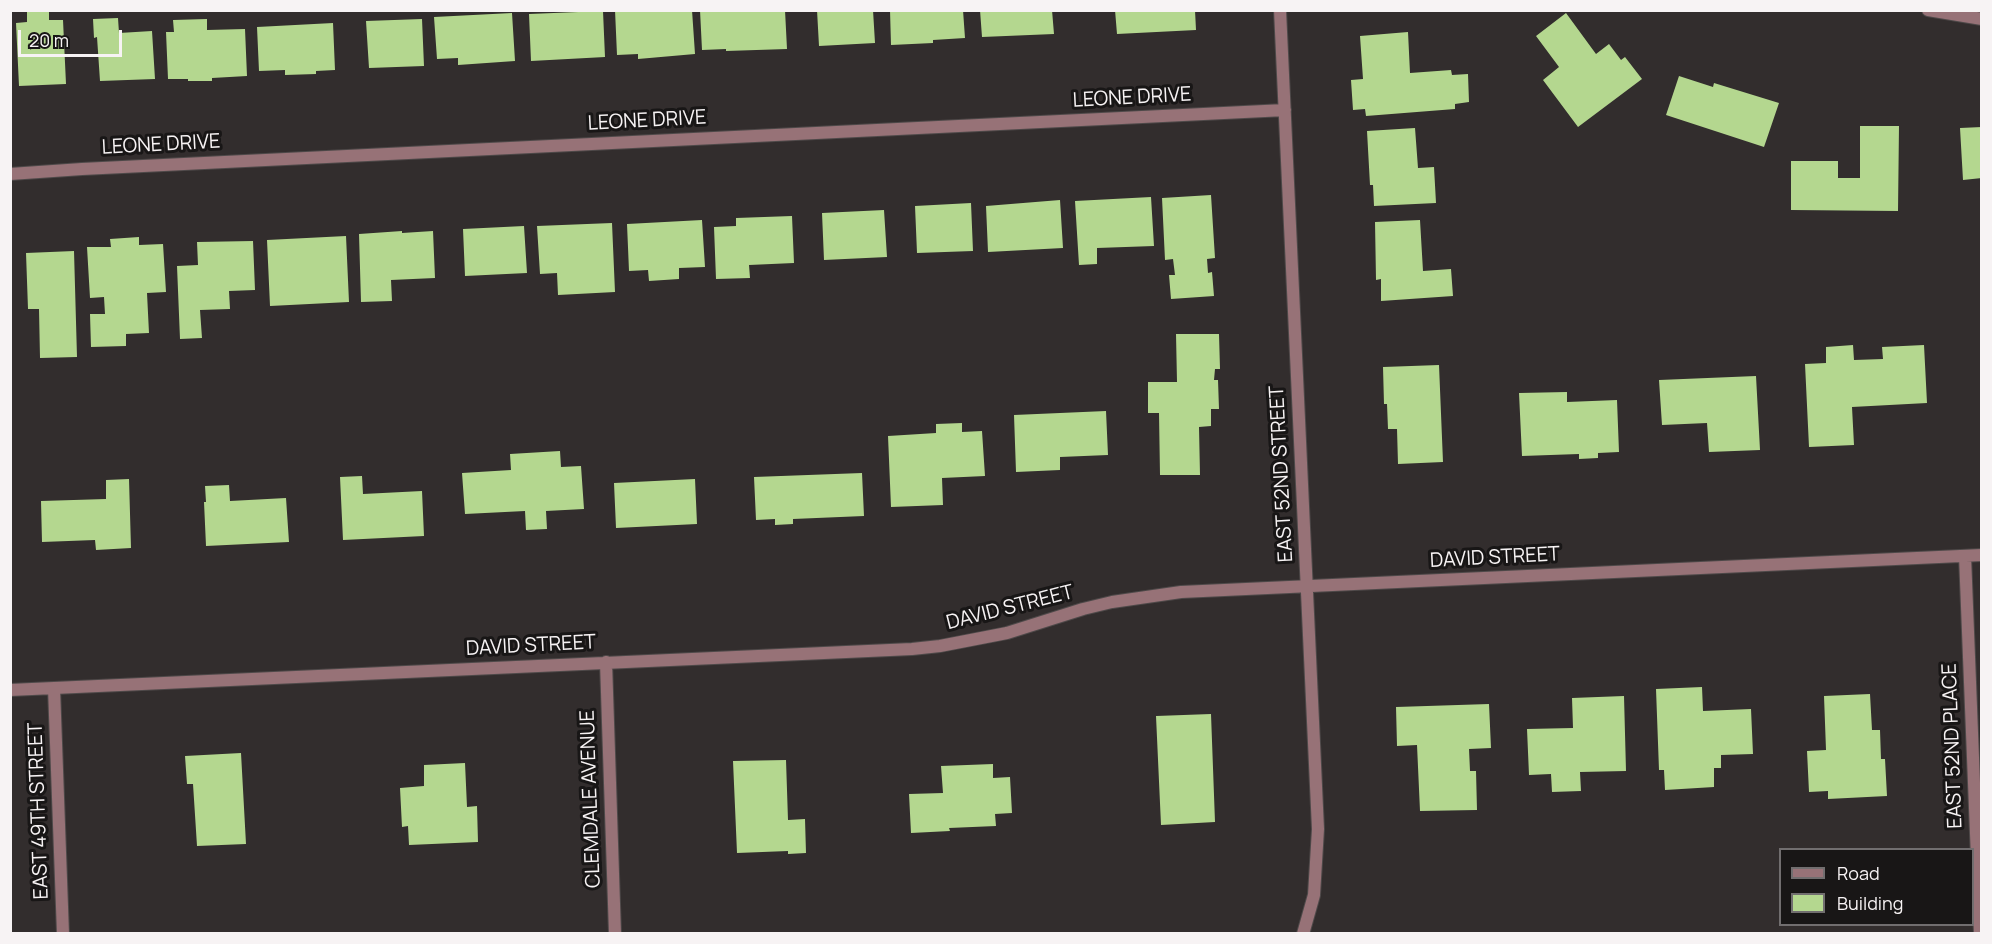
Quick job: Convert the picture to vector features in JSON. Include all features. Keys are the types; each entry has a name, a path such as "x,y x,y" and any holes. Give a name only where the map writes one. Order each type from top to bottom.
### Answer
{"street":[{"name":"EAST 52ND STREET","path":"1280,10 1318,846 1314,895 1303,933"},
{"path":"1929,10 1982,19"},
{"name":"LEONE DRIVE","path":"10,174 1285,110"},
{"name":"DAVID STREET","path":"10,690 940,646 1006,633 1083,609 1181,592 1982,555"},
{"name":"EAST 52ND PLACE","path":"1965,556 1980,933"},
{"name":"CLEMDALE AVENUE","path":"606,662 615,933"},
{"name":"EAST 49TH STREET","path":"54,688 63,933"}],"building":[{"path":"27,10 49,10 49,20 63,20 66,84 19,86 16,23 27,22"},
{"path":"615,10 692,10 695,54 638,59 638,54 617,55"},
{"path":"700,10 785,10 787,49 702,50"},
{"path":"817,10 873,10 875,43 819,46"},
{"path":"890,10 963,10 965,38 933,40 933,43 891,45"},
{"path":"980,10 1052,10 1054,34 982,37"},
{"path":"1115,10 1195,10 1196,30 1117,34"},
{"path":"603,11 605,57 531,61 529,14"},
{"path":"512,13 515,61 458,65 458,58 437,59 434,17"},
{"path":"1566,13 1596,54 1609,44 1621,60 1625,57 1642,79 1578,127 1543,80 1559,67 1536,36"},
{"path":"118,18 119,33 152,31 155,79 100,81 97,37 94,38 93,19"},
{"path":"207,19 207,30 245,29 247,76 212,78 212,81 168,79 166,32 174,32 173,20"},
{"path":"422,19 424,66 369,68 366,21"},
{"path":"333,23 335,70 316,71 316,74 285,75 285,70 259,71 257,27"},
{"path":"1408,32 1410,73 1451,70 1452,75 1468,74 1469,102 1455,104 1455,109 1366,116 1365,109 1353,110 1351,80 1363,79 1360,36"},
{"path":"1679,76 1713,87 1714,83 1779,103 1764,147 1666,115"},
{"path":"1860,126 1899,126 1898,211 1791,210 1791,161 1838,161 1838,178 1860,178"},
{"path":"1982,127 1982,178 1963,180 1960,128"},
{"path":"1415,128 1418,168 1434,167 1436,203 1374,206 1373,185 1370,185 1367,131"},
{"path":"1211,195 1215,258 1207,259 1208,273 1212,272 1214,296 1171,299 1169,275 1175,275 1173,259 1165,260 1162,198"},
{"path":"1151,197 1154,246 1097,248 1097,264 1079,265 1075,201"},
{"path":"1060,200 1063,248 988,252 986,206"},
{"path":"971,203 973,251 917,253 915,206"},
{"path":"884,210 887,257 824,260 822,213"},
{"path":"792,216 794,263 749,265 750,278 716,279 714,227 736,226 736,218"},
{"path":"702,220 705,267 679,268 679,279 649,281 648,270 629,271 627,224"},
{"path":"1420,220 1423,271 1451,269 1453,296 1381,301 1381,279 1376,280 1375,222"},
{"path":"612,223 615,292 558,295 557,273 540,274 537,226"},
{"path":"524,226 527,273 465,276 463,229"},
{"path":"402,231 402,233 433,231 435,278 391,280 392,301 361,302 359,234"},
{"path":"346,236 349,302 270,306 267,240"},
{"path":"139,237 139,245 163,244 166,292 147,293 149,333 126,334 126,346 91,347 90,314 105,314 104,297 90,298 87,247 111,247 110,239"},
{"path":"253,241 255,290 229,291 230,309 200,310 202,338 180,339 177,266 198,265 197,242"},
{"path":"74,251 77,357 40,358 39,309 28,309 26,253"},
{"path":"1176,334 1219,334 1220,369 1215,369 1214,380 1218,380 1219,409 1211,409 1211,426 1199,427 1200,475 1160,475 1159,413 1148,413 1148,382 1177,382"},
{"path":"1853,345 1854,360 1883,359 1882,347 1924,345 1927,403 1852,407 1854,445 1809,447 1805,364 1826,363 1826,347"},
{"path":"1439,365 1443,462 1398,464 1397,429 1388,429 1387,404 1384,404 1383,367"},
{"path":"1756,376 1760,450 1709,452 1707,423 1662,425 1659,380"},
{"path":"1567,392 1567,402 1617,400 1619,452 1598,453 1598,458 1579,459 1579,454 1522,456 1519,393"},
{"path":"1106,411 1108,455 1060,457 1060,470 1016,472 1014,415"},
{"path":"962,423 962,432 982,431 985,476 942,478 943,505 891,507 888,436 936,433 936,424"},
{"path":"560,451 561,467 581,466 584,509 546,511 547,529 526,530 525,511 465,514 462,473 511,470 510,454"},
{"path":"862,473 864,516 793,519 793,524 775,525 775,519 756,520 754,477"},
{"path":"362,476 363,494 422,491 424,536 343,540 340,477"},
{"path":"129,479 131,548 96,550 95,540 42,542 41,501 106,499 106,480"},
{"path":"695,479 697,524 616,528 614,483"},
{"path":"229,485 230,501 286,498 289,542 206,546 205,486"},
{"path":"1702,687 1703,711 1751,709 1753,754 1721,755 1721,768 1714,768 1714,787 1665,790 1664,770 1659,770 1656,689"},
{"path":"1870,694 1872,730 1880,730 1881,759 1885,759 1887,796 1828,799 1828,791 1809,792 1807,751 1826,750 1824,696"},
{"path":"1624,696 1626,771 1580,772 1581,791 1552,792 1551,774 1529,775 1527,729 1573,728 1572,698"},
{"path":"1489,704 1491,748 1469,749 1470,771 1476,771 1477,810 1420,811 1417,745 1397,746 1396,707"},
{"path":"1211,714 1215,822 1161,825 1156,716"},
{"path":"241,753 246,844 197,846 193,784 187,784 185,756"},
{"path":"786,760 788,820 805,819 806,853 788,854 788,851 737,853 733,761"},
{"path":"465,763 467,807 477,806 478,842 409,845 408,826 402,827 400,788 424,786 424,765"},
{"path":"993,764 993,778 1010,777 1012,813 995,814 996,826 949,828 950,831 911,833 909,794 943,793 941,766"}]}
